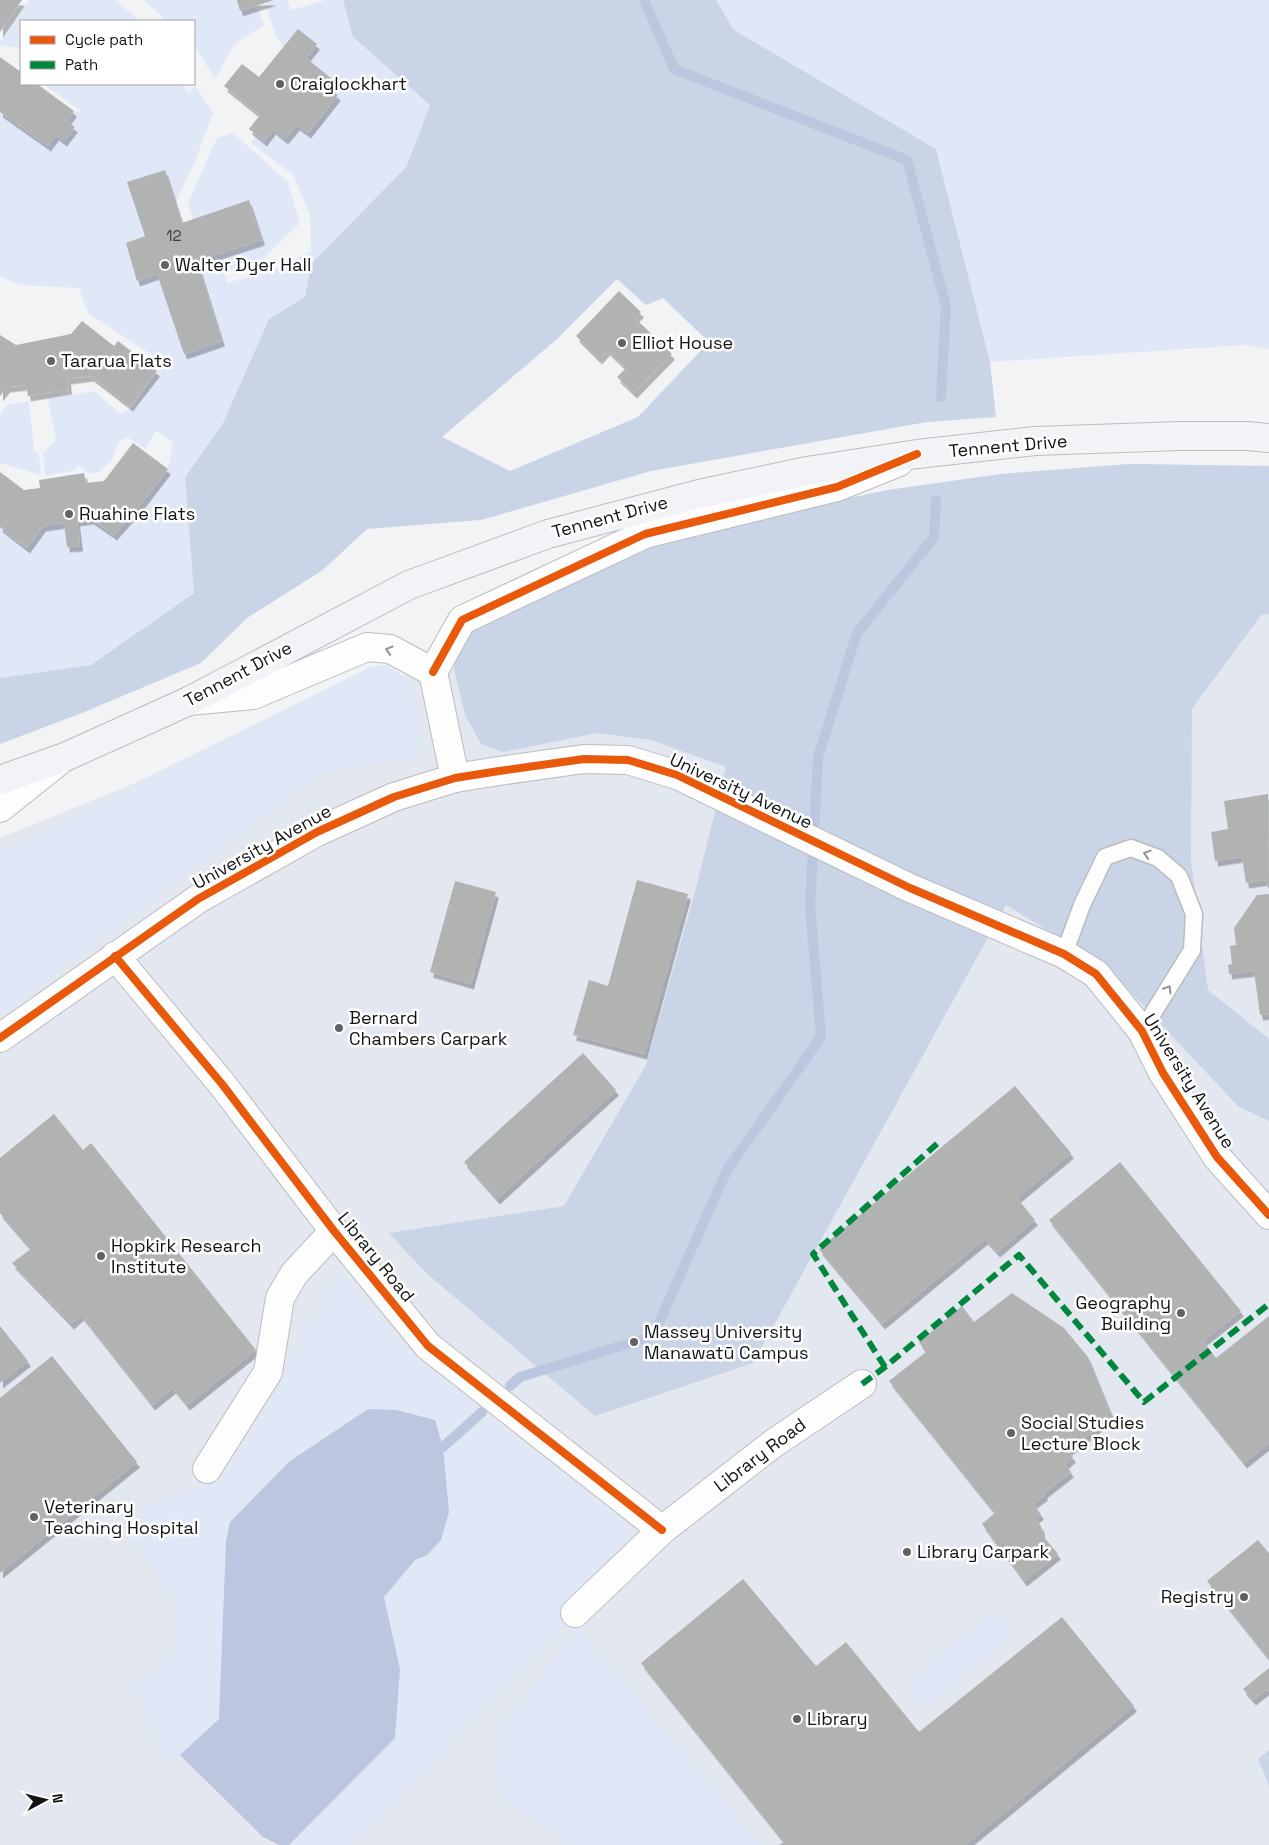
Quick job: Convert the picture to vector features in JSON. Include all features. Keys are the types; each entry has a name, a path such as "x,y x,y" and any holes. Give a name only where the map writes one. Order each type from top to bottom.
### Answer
{"main road":[{"name":"Tennent Drive","path":"0,780 64,757 189,700 409,584 548,534 699,494 807,470 917,454 1035,441 1180,436 1247,436 1269,438"}],"street":[{"path":"455,778 433,672 462,620 645,534 837,487 917,454"},
{"path":"189,700 253,696 367,647 390,649 433,672"},
{"path":"0,808 64,757"},
{"name":"University Avenue","path":"0,1038 198,899 317,832 394,796 455,778 584,759 628,760 677,775 910,888 1064,954 1096,974 1142,1031 1163,1073 1217,1157 1269,1216"},
{"name":"Library Road","path":"115,956 222,1084 334,1231 428,1346 662,1530"},
{"path":"207,1469 268,1372 280,1298 294,1274 334,1231"},
{"name":"Library Road","path":"575,1613 662,1530 774,1443 862,1384"}],"lane":[{"path":"1064,954 1082,905 1106,857 1130,848 1158,858 1179,876 1194,914 1192,950 1142,1031"}],"shaded area":[{"path":"29,0 115,0 139,20 20,20 20,48 0,46 0,42"},
{"path":"144,0 237,0 240,11 257,6 264,25 235,43 215,79 195,47 195,20 166,20"},
{"path":"275,0 287,0 291,10 326,0 343,0 353,37 430,105 406,167 311,264 305,297 269,319 223,423 185,477 194,593 91,665 0,678 0,527 27,548 43,526 64,523 68,547 80,545 77,521 91,519 114,535 168,469 173,443 156,431 146,449 127,437 118,443 111,462 97,473 88,473 79,466 76,470 45,476 43,454 56,439 48,399 95,391 120,414 133,407 163,362 89,314 80,293 82,288 20,285 0,276 0,112 48,146 56,135 65,140 75,127 67,121 74,111 82,112 44,85 181,85 189,93 195,85 213,113 196,159 176,202 182,223 193,220 188,203 217,138 233,133 287,181 300,223 264,258 224,272 227,283 279,268 311,251 310,215 294,176 251,143 256,135 264,141 273,129 285,139 297,125 308,133 338,95 331,90 337,83 306,58 316,44 298,29 284,46 277,39 265,3"},
{"path":"343,0 716,0 734,30 936,149 990,362 996,417 927,422 651,471 481,520 367,529 323,570 247,618 201,663 82,713 0,744 0,678 91,665 194,593 185,477 223,423 269,319 305,297 311,264 406,167 430,105 353,37","holes":["617,279 646,305 663,298 709,342 638,417 510,471 442,437 557,339"]},
{"path":"716,0 1269,0 1269,349 1247,345 990,362 936,149 734,30"},
{"path":"29,401 34,451 39,454 41,475 0,463 0,416 7,405"},
{"name":"Massey University Manawatū Campus","path":"1129,464 1269,466 1269,1845 0,1845 0,838 140,781 370,667 387,665 403,676 453,669 460,639 888,490 1001,474"},
{"path":"1129,464 1269,466 1269,614 1261,615 1192,709 1191,860 1208,990 1269,1039 1269,1121 1238,1106 1106,966 1006,905 753,1363 595,1416 425,1272 389,1233 564,1206 646,1065 696,888 726,767 651,740 597,733 503,752 481,744 465,715 454,669 460,639 490,616 618,556 776,513 888,490 1001,474"},
{"path":"387,665 403,676 416,704 423,725 420,757 324,772 0,1014 0,852 32,840 370,667"},
{"path":"338,1273 416,1358 632,1529 575,1613 424,1771 349,1845 289,1845 395,1738 400,1669 384,1597 415,1560 427,1555 441,1540 449,1512 443,1447 226,1541 219,1719 180,1755 165,1762 135,1687 173,1654 175,1599 127,1531 150,1503 223,1481 281,1383"},
{"path":"368,1409 396,1410 435,1420 443,1447 449,1512 441,1540 427,1555 415,1560 384,1597 400,1669 395,1738 289,1845 279,1845 263,1837 180,1755 219,1719 226,1541 230,1522 290,1461"},
{"path":"993,1612 1012,1635 924,1708 905,1685"},
{"path":"578,1628 760,1845 567,1845 503,1797 495,1771 503,1743 500,1728"},
{"path":"1269,1750 1269,1786 1258,1759"}],"building":[{"path":"0,0 22,0 0,32"},
{"path":"237,0 274,0 240,11"},
{"name":"Craiglockhart","path":"298,29 317,44 306,58 337,83 331,90 338,95 308,133 297,125 285,139 273,129 264,141 249,129 260,115 224,86 242,64 259,77"},
{"path":"0,57 20,71 20,85 38,85 74,111 67,121 75,127 64,141 56,135 48,146 0,112"},
{"name":"Walter Dyer Hall","path":"165,170 182,223 249,200 262,240 197,261 222,341 184,354 157,274 137,281 126,243 145,236 127,182"},
{"name":"Elliot House","path":"619,291 641,312 635,318 672,354 634,393 617,377 626,368 607,350 599,359 576,336"},
{"name":"Tararua Flats","path":"82,321 114,346 118,341 157,371 130,406 91,376 68,379 69,389 28,396 26,385 7,387 0,396 0,335 16,345 71,334"},
{"name":"Ruahine Flats","path":"133,443 168,469 114,535 91,519 77,521 80,546 67,547 64,523 43,526 27,548 0,527 0,472 24,490 40,488 39,480 84,473 86,483 104,481"},
{"path":"1268,794 1269,888 1267,880 1246,883 1242,857 1215,861 1211,832 1228,829 1224,801"},
{"path":"637,880 688,894 644,1054 573,1035 589,980 608,986"},
{"path":"455,881 496,892 471,984 430,972"},
{"path":"1269,894 1269,1014 1260,1015 1254,971 1229,974 1228,965 1232,964 1230,946 1236,945 1234,928 1257,895"},
{"path":"583,1053 616,1090 497,1199 464,1162"},
{"path":"1015,1086 1071,1153 1017,1198 1035,1220 997,1252 985,1239 882,1324 819,1249"},
{"name":"Hopkirk Research Institute","path":"54,1114 83,1150 91,1143 256,1350 187,1405 173,1388 152,1405 81,1315 71,1324 12,1263 31,1249 0,1213 0,1158"},
{"name":"Geography Building","path":"1120,1162 1241,1311 1203,1341 1216,1358 1269,1316 1269,1443 1244,1463 1049,1220"},
{"name":"Social Studies Lecture Block","path":"1012,1293 1064,1328 1088,1357 1112,1416 1068,1451 1073,1457 1065,1464 1071,1472 1033,1504 1041,1514 1035,1519 1041,1526 1043,1536 1058,1554 1024,1581 982,1524 995,1513 889,1381 926,1352 919,1342 962,1306 974,1322"},
{"path":"0,1326 28,1361 0,1383"},
{"name":"Veterinary Teaching Hospital","path":"52,1356 137,1462 0,1573 0,1398"},
{"name":"Registry","path":"1258,1540 1269,1553 1269,1659 1207,1581"},
{"name":"Library","path":"743,1579 816,1666 846,1642 919,1732 1062,1617 1134,1706 965,1845 779,1845 784,1842 641,1663"},
{"path":"1269,1668 1269,1692 1267,1689 1253,1700 1243,1689"}],"waterway":[{"path":"644,0 674,69 907,160 946,306 941,397"},
{"path":"510,1386 520,1377 653,1336 727,1170 821,1037 810,905 818,757 857,633 934,537 936,500"},
{"path":"443,1447 482,1412"}],"marked path":[{"path":"885,1367 813,1254 939,1142"},
{"path":"862,1384 1019,1255 1144,1402 1269,1304"}],"cycle path":[{"path":"433,672 462,620 645,534 837,487 917,454"},
{"path":"0,1038 198,899 317,832 394,797 455,778 499,771 584,759 628,760 677,775 910,888 1064,954 1096,974 1142,1031 1163,1073 1217,1157 1269,1215"},
{"path":"115,956 222,1084 334,1231 428,1346 662,1530"}],"place":[{"name":"Craiglockhart","path":"280,84"},
{"name":"Walter Dyer Hall","path":"165,265"},
{"name":"Elliot House","path":"622,343"},
{"name":"Tararua Flats","path":"51,361"},
{"name":"Ruahine Flats","path":"69,514"},
{"name":"Bernard Chambers Carpark","path":"339,1028"},
{"name":"Hopkirk Research Institute","path":"101,1256"},
{"name":"Geography Building","path":"1181,1313"},
{"name":"Massey University Manawatū Campus","path":"634,1342"},
{"name":"Social Studies Lecture Block","path":"1011,1433"},
{"name":"Veterinary Teaching Hospital","path":"34,1517"},
{"name":"Library Carpark","path":"907,1552"},
{"name":"Registry","path":"1244,1597"},
{"name":"Library","path":"797,1719"}]}
